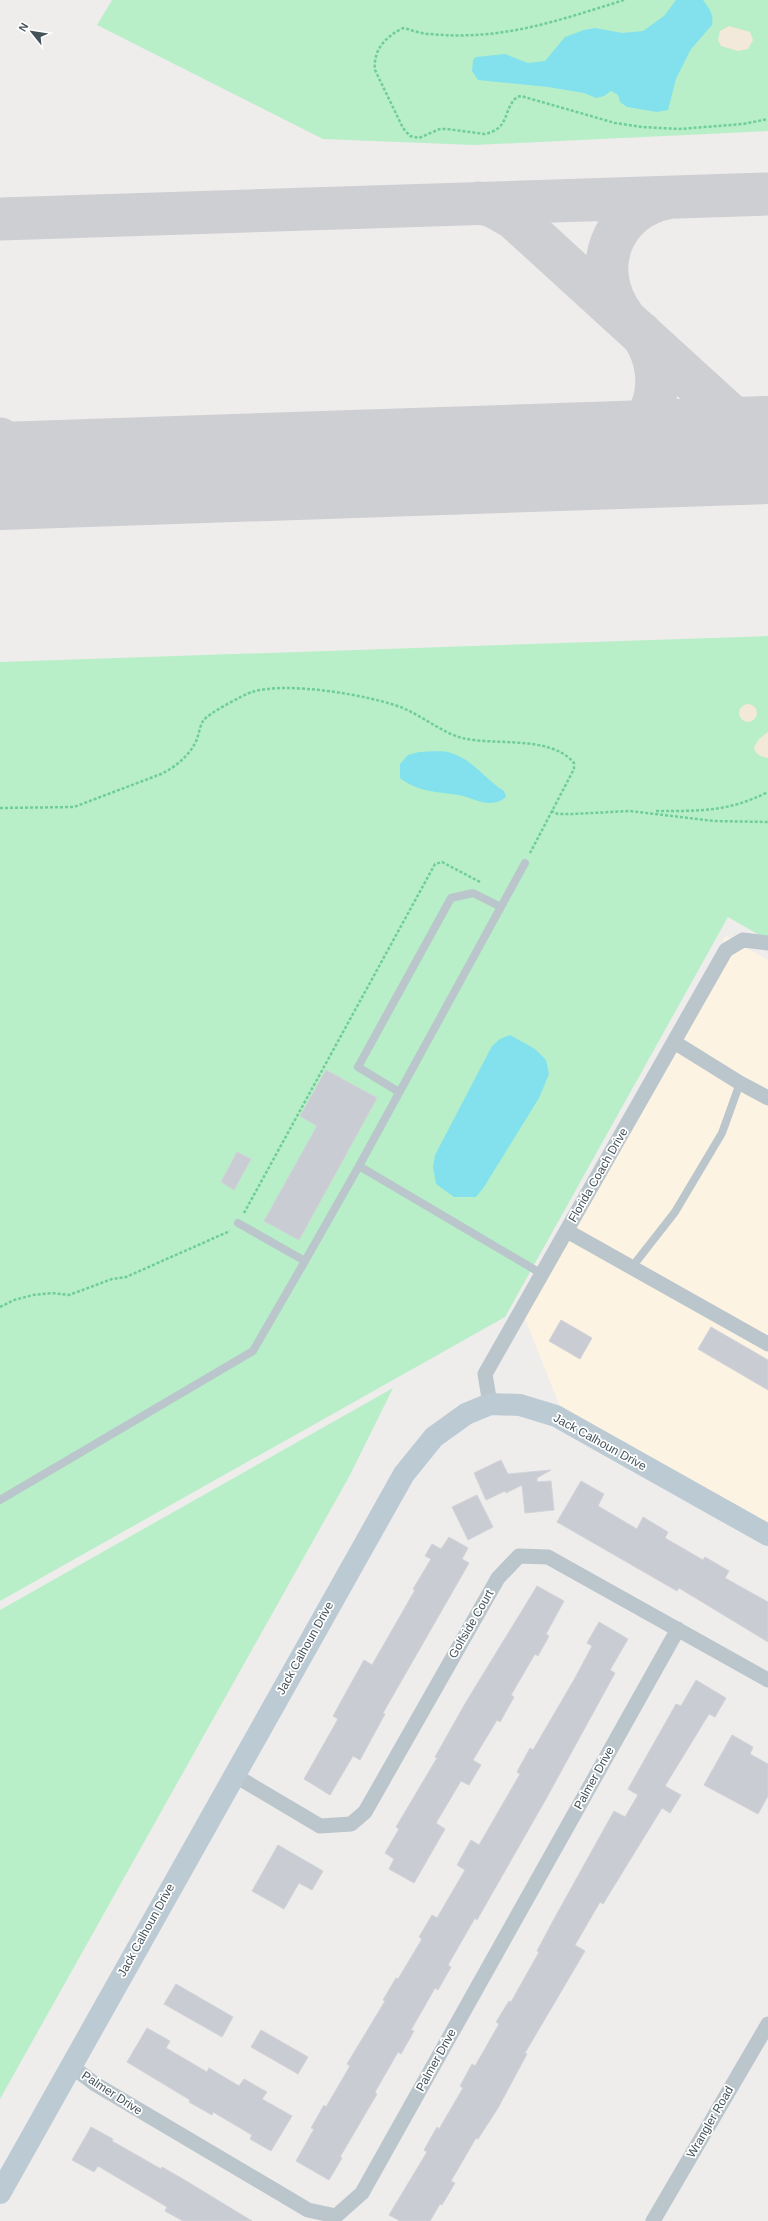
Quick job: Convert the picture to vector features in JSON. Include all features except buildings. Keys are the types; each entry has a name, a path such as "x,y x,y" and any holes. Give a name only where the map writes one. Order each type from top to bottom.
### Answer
{"street":[{"name":"Florida Coach Drive","path":"490,1404 485,1374 726,950 743,940 768,942"},
{"path":"674,1042 740,1083 768,1098"},
{"path":"567,1231 768,1344"},
{"name":"Jack Calhoun Drive","path":"0,2193 70,2065 404,1474 434,1437 466,1414 490,1404 520,1405 556,1416 768,1536"},
{"name":"Golfside Court","path":"234,1775 320,1826 351,1824 365,1812 498,1578 519,1556 548,1557 768,1680"},
{"name":"Palmer Drive","path":"70,2065 95,2084 308,2210 336,2216 362,2193 678,1629"},
{"name":"Wrangler Road","path":"653,2221 768,2024"}],"lane":[{"path":"0,1500 253,1350 359,1166 525,863"},
{"path":"399,1092 358,1067 451,898 473,893 501,907"},
{"path":"632,1267 675,1212 722,1133 740,1083"},
{"path":"359,1166 542,1274"},
{"path":"236,1226 305,1261"}],"path":[{"path":"624,0 530,29 490,35 428,34 403,28 380,45 374,61 375,70 403,128 414,137 419,138 440,129 485,134 491,132 501,126 511,103 516,97 521,96 614,123 642,127 679,128 743,124 768,119"},
{"path":"0,808 74,807 171,770 196,741 203,721 241,696 268,688 285,687 361,696 403,708 437,727 463,738 514,744 543,745 565,755"},
{"path":"551,811 558,814 643,811 710,811 748,802 768,792"},
{"path":"643,811 714,821 768,822"},
{"path":"0,1307 14,1300 33,1295 52,1293 69,1295 112,1279 126,1277 236,1226"}],"shaded area":[{"path":"726,936 768,960 768,1526 561,1409 520,1306"}],"green space":[{"path":"112,0 768,0 768,131 474,145 323,139 97,25"},
{"path":"768,636 768,940 728,917 505,1317 0,1601 0,662"},
{"path":"393,1388 350,1475 0,2099 0,1610"}],"sand":[{"path":"729,26 750,32 753,40 748,49 738,51 721,46 718,40 720,31"},
{"path":"744,704 752,704 757,709 755,720 752,722 744,722 739,717 739,709"},
{"path":"768,732 768,758 757,754 754,747 759,739"}],"water":[{"path":"676,0 703,0 710,11 712,25 691,49 676,79 668,110 657,112 627,107 620,102 618,95 611,91 604,96 596,98 584,93 548,87 478,80 472,71 473,60 476,57 505,54 528,63 545,61 565,37 584,30 595,28 622,33 643,31 664,16"},
{"path":"435,751 451,753 459,756 504,791 506,797 494,803 488,803 459,795 428,791 407,783 400,778 400,764 408,755 419,752"},
{"path":"510,1035 535,1049 546,1060 549,1074 539,1098 484,1187 476,1197 454,1197 436,1184 433,1167 435,1155 492,1046 500,1039"}],"taxiway":[{"path":"0,219 768,194"},
{"path":"623,316 613,298 608,280 607,261 611,244 620,228 632,215 648,204 667,198"},
{"path":"479,203 493,206 514,218 742,426 754,435 768,442"},
{"path":"442,458 591,453 612,448 629,438 643,425 652,408 656,390 656,371 651,351 641,333"},
{"path":"0,439 10,450 24,461 51,469 209,465"}],"runway":[{"path":"0,476 768,450"}]}
